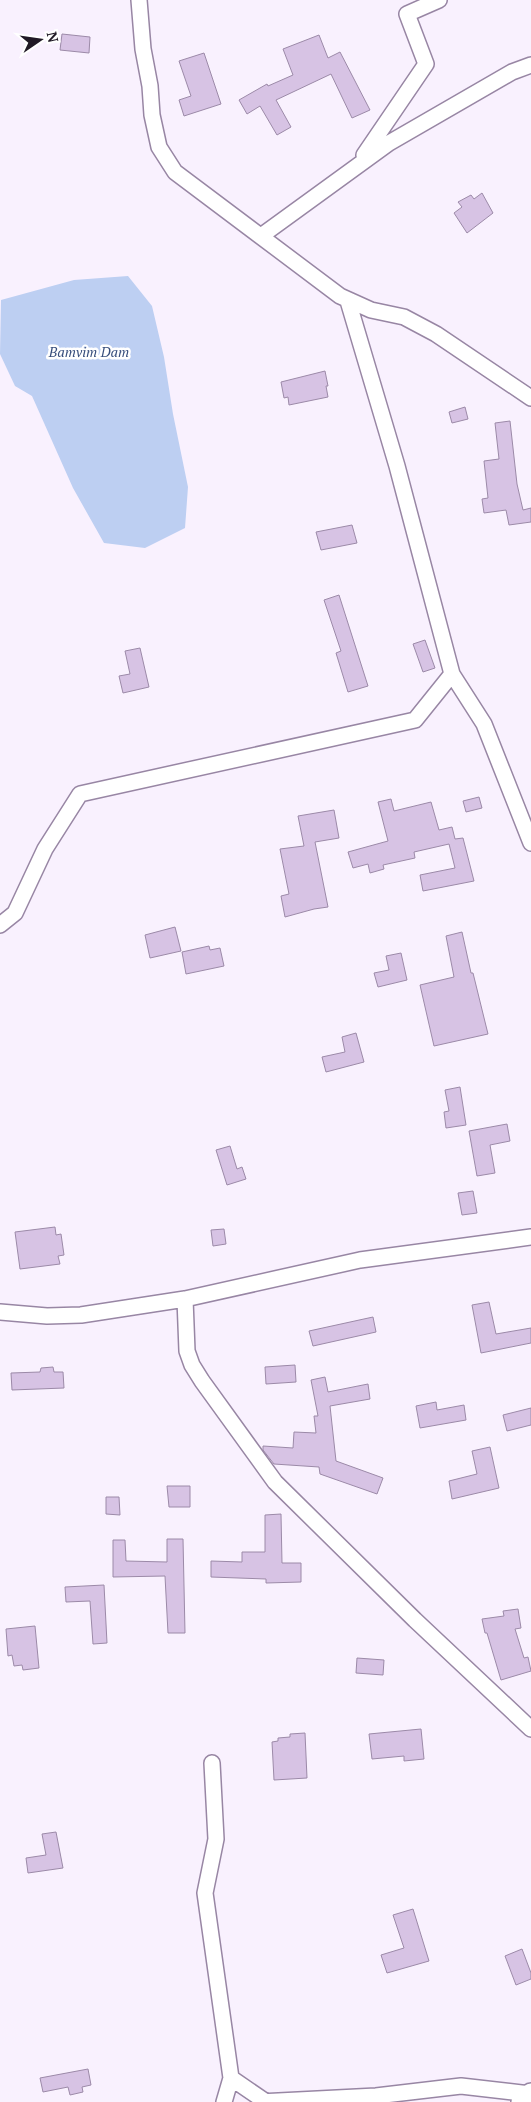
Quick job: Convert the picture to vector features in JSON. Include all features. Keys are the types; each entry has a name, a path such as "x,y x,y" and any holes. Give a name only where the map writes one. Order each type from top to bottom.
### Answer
{"street":[{"path":"139,0 143,49 150,86 152,115 159,147 175,172 348,301 371,310 404,317 436,334 531,398"},
{"path":"357,166 426,64 407,14 439,0"},
{"path":"261,236 389,143 512,72 531,65"},
{"path":"348,301 397,466 452,674 484,724 531,843"},
{"path":"0,925 15,913 45,849 80,794 415,720 452,674"},
{"path":"0,1312 47,1316 80,1315 185,1299 360,1260 531,1236"},
{"path":"185,1299 187,1351 192,1365 275,1482 415,1620 531,1730"},
{"path":"212,1764 216,1839 204,1893 231,2078 224,2102"},
{"path":"231,2078 266,2102"},
{"path":"259,2102 376,2096 461,2086 531,2094"},
{"path":"522,2102 531,2094"}],"water":[{"name":"Bamvim Dam","path":"128,276 152,306 164,357 188,487 185,528 145,548 104,543 73,488 32,396 15,386 0,354 1,300 74,280"}],"building":[{"path":"62,34 90,37 89,53 60,50"},
{"path":"319,35 328,58 340,52 370,110 352,118 331,74 276,100 291,127 277,135 260,106 247,114 239,100 267,84 268,86 293,75 283,49"},
{"path":"204,53 221,104 184,116 179,100 191,96 179,61"},
{"path":"482,193 493,213 467,233 454,213 462,207 458,202 471,195 474,199"},
{"path":"325,371 328,397 289,405 288,397 284,398 281,382"},
{"path":"465,407 468,419 452,423 449,412"},
{"path":"510,421 517,484 523,510 531,508 531,522 509,525 506,510 484,513 482,499 488,498 484,461 499,459 495,423"},
{"path":"352,525 357,543 321,550 316,532"},
{"path":"339,595 368,686 348,692 336,653 341,651 324,600"},
{"path":"425,640 435,668 423,672 413,644"},
{"path":"140,648 149,687 123,693 119,676 130,674 125,651"},
{"path":"479,797 482,808 466,812 463,801"},
{"path":"391,799 394,811 431,802 439,830 452,827 455,839 463,838 474,881 423,891 420,875 455,868 449,844 414,852 415,858 383,865 384,869 370,873 368,864 353,868 348,852 388,841 378,802"},
{"path":"334,810 339,838 315,842 328,907 285,917 281,896 289,894 280,849 304,846 298,816"},
{"path":"175,927 181,951 150,958 145,935"},
{"path":"462,932 488,1034 434,1046 420,985 454,977 446,936"},
{"path":"209,946 210,950 220,948 224,966 186,974 182,952"},
{"path":"401,953 407,980 378,987 374,973 389,970 386,956"},
{"path":"356,1033 364,1062 326,1072 322,1057 345,1052 342,1037"},
{"path":"460,1087 466,1125 446,1128 444,1112 449,1111 445,1090"},
{"path":"507,1124 510,1141 490,1145 495,1173 477,1176 469,1131"},
{"path":"230,1146 237,1169 242,1167 246,1179 227,1185 216,1150"},
{"path":"473,1191 477,1213 462,1215 458,1193"},
{"path":"55,1227 56,1235 61,1234 64,1255 58,1256 60,1264 20,1269 15,1232"},
{"path":"224,1229 226,1244 213,1246 211,1230"},
{"path":"489,1302 496,1334 531,1328 531,1343 481,1353 472,1305"},
{"path":"373,1317 376,1332 313,1346 309,1331"},
{"path":"295,1365 296,1382 266,1384 265,1367"},
{"path":"53,1367 54,1372 63,1372 64,1388 12,1390 11,1373 40,1372 41,1368"},
{"path":"325,1377 328,1392 368,1384 370,1399 330,1406 336,1461 383,1478 377,1494 320,1474 319,1467 274,1464 263,1450 263,1446 293,1448 294,1432 316,1433 314,1416 318,1416 311,1380"},
{"path":"436,1402 437,1410 464,1405 466,1420 420,1428 416,1406"},
{"path":"531,1408 531,1425 507,1431 503,1415"},
{"path":"490,1447 499,1488 452,1499 449,1481 477,1474 472,1451"},
{"path":"167,1486 190,1486 190,1507 169,1507"},
{"path":"106,1497 119,1497 120,1515 106,1514"},
{"path":"281,1514 282,1563 301,1563 301,1582 266,1583 266,1579 211,1577 211,1561 242,1562 242,1552 265,1552 265,1515"},
{"path":"167,1539 183,1539 185,1633 168,1633 165,1576 113,1577 113,1540 125,1540 126,1561 167,1562"},
{"path":"104,1585 107,1643 93,1644 90,1601 66,1602 65,1587"},
{"path":"518,1609 521,1628 515,1629 524,1658 528,1657 531,1671 501,1680 482,1619 504,1616 503,1611"},
{"path":"35,1626 39,1668 23,1670 22,1665 14,1666 12,1655 8,1656 6,1629"},
{"path":"357,1658 384,1660 383,1675 356,1673"},
{"path":"421,1729 424,1759 404,1761 404,1756 372,1759 369,1734"},
{"path":"305,1733 307,1778 274,1780 272,1742 278,1741 278,1738 290,1737 290,1734"},
{"path":"56,1832 63,1868 28,1873 26,1858 46,1855 42,1834"},
{"path":"413,1909 429,1961 387,1973 381,1955 404,1948 393,1915"},
{"path":"522,1949 531,1973 531,1979 516,1985 505,1956"},
{"path":"88,2069 91,2085 82,2087 83,2092 70,2095 68,2087 43,2092 40,2078"}]}
